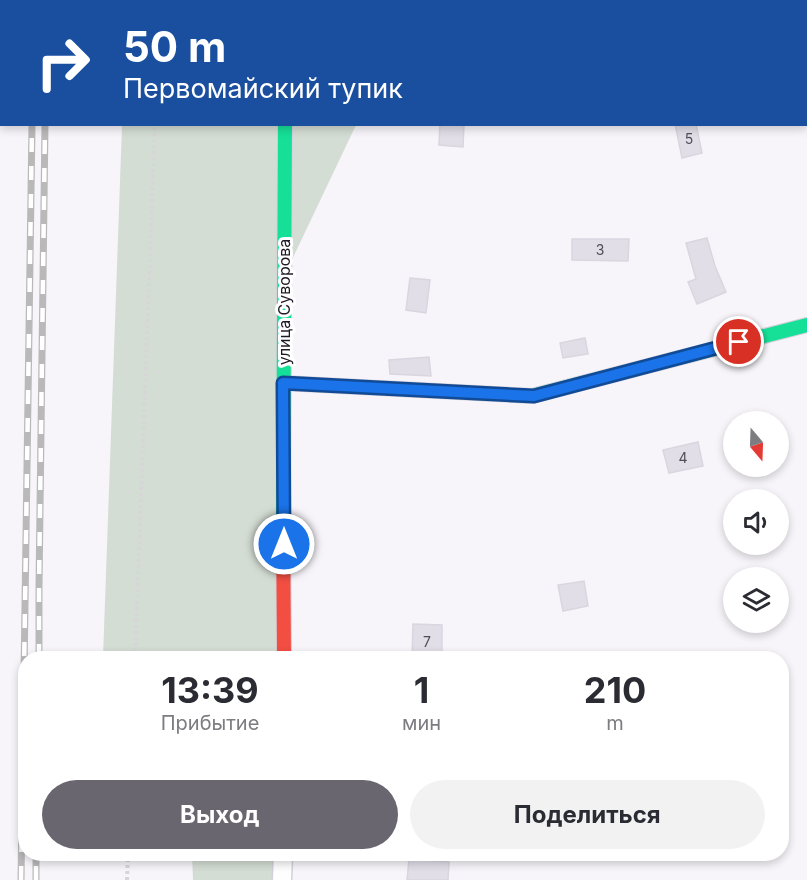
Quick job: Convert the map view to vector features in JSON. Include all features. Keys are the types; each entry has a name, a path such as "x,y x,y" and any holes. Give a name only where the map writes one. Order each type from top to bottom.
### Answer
{"street":[{"name":"улица Суворова","path":"285,126 283,383 285,651"},
{"path":"283,383 534,396 807,325"},
{"path":"282,880 283,861"}],"path":[{"path":"135,651 156,126"},
{"path":"127,880 128,861"}],"shaded area":[{"path":"122,126 356,126 289,266 280,651 103,651"},
{"path":"192,861 276,861 275,880 193,880"}],"building":[{"path":"440,126 464,126 463,147 439,145"},
{"path":"675,126 696,126 702,153 682,158"},
{"path":"707,238 726,292 697,304 688,282 696,279 686,243"},
{"path":"572,239 629,239 628,261 572,260"},
{"path":"410,278 430,280 426,313 406,310"},
{"path":"585,338 588,354 563,358 560,343"},
{"path":"429,357 431,376 390,374 389,360"},
{"path":"698,442 703,466 669,473 663,450"},
{"path":"584,581 588,606 563,611 558,585"},
{"path":"413,624 442,625 442,651 412,651"},
{"path":"409,861 449,862 448,880 407,880"}],"railway":[{"path":"24,651 32,126"},
{"path":"39,651 45,126"},
{"path":"21,861 21,880"},
{"path":"36,861 36,880"}],"traffic: fast":[{"path":"283,519 285,126"},
{"path":"532,396 807,325"}],"traffic: slow":[{"path":"283,383 532,396"}],"traffic: jam":[{"path":"283,519 284,651"}],"route":[{"path":"284,544 283,383 534,396 739,342"}]}
